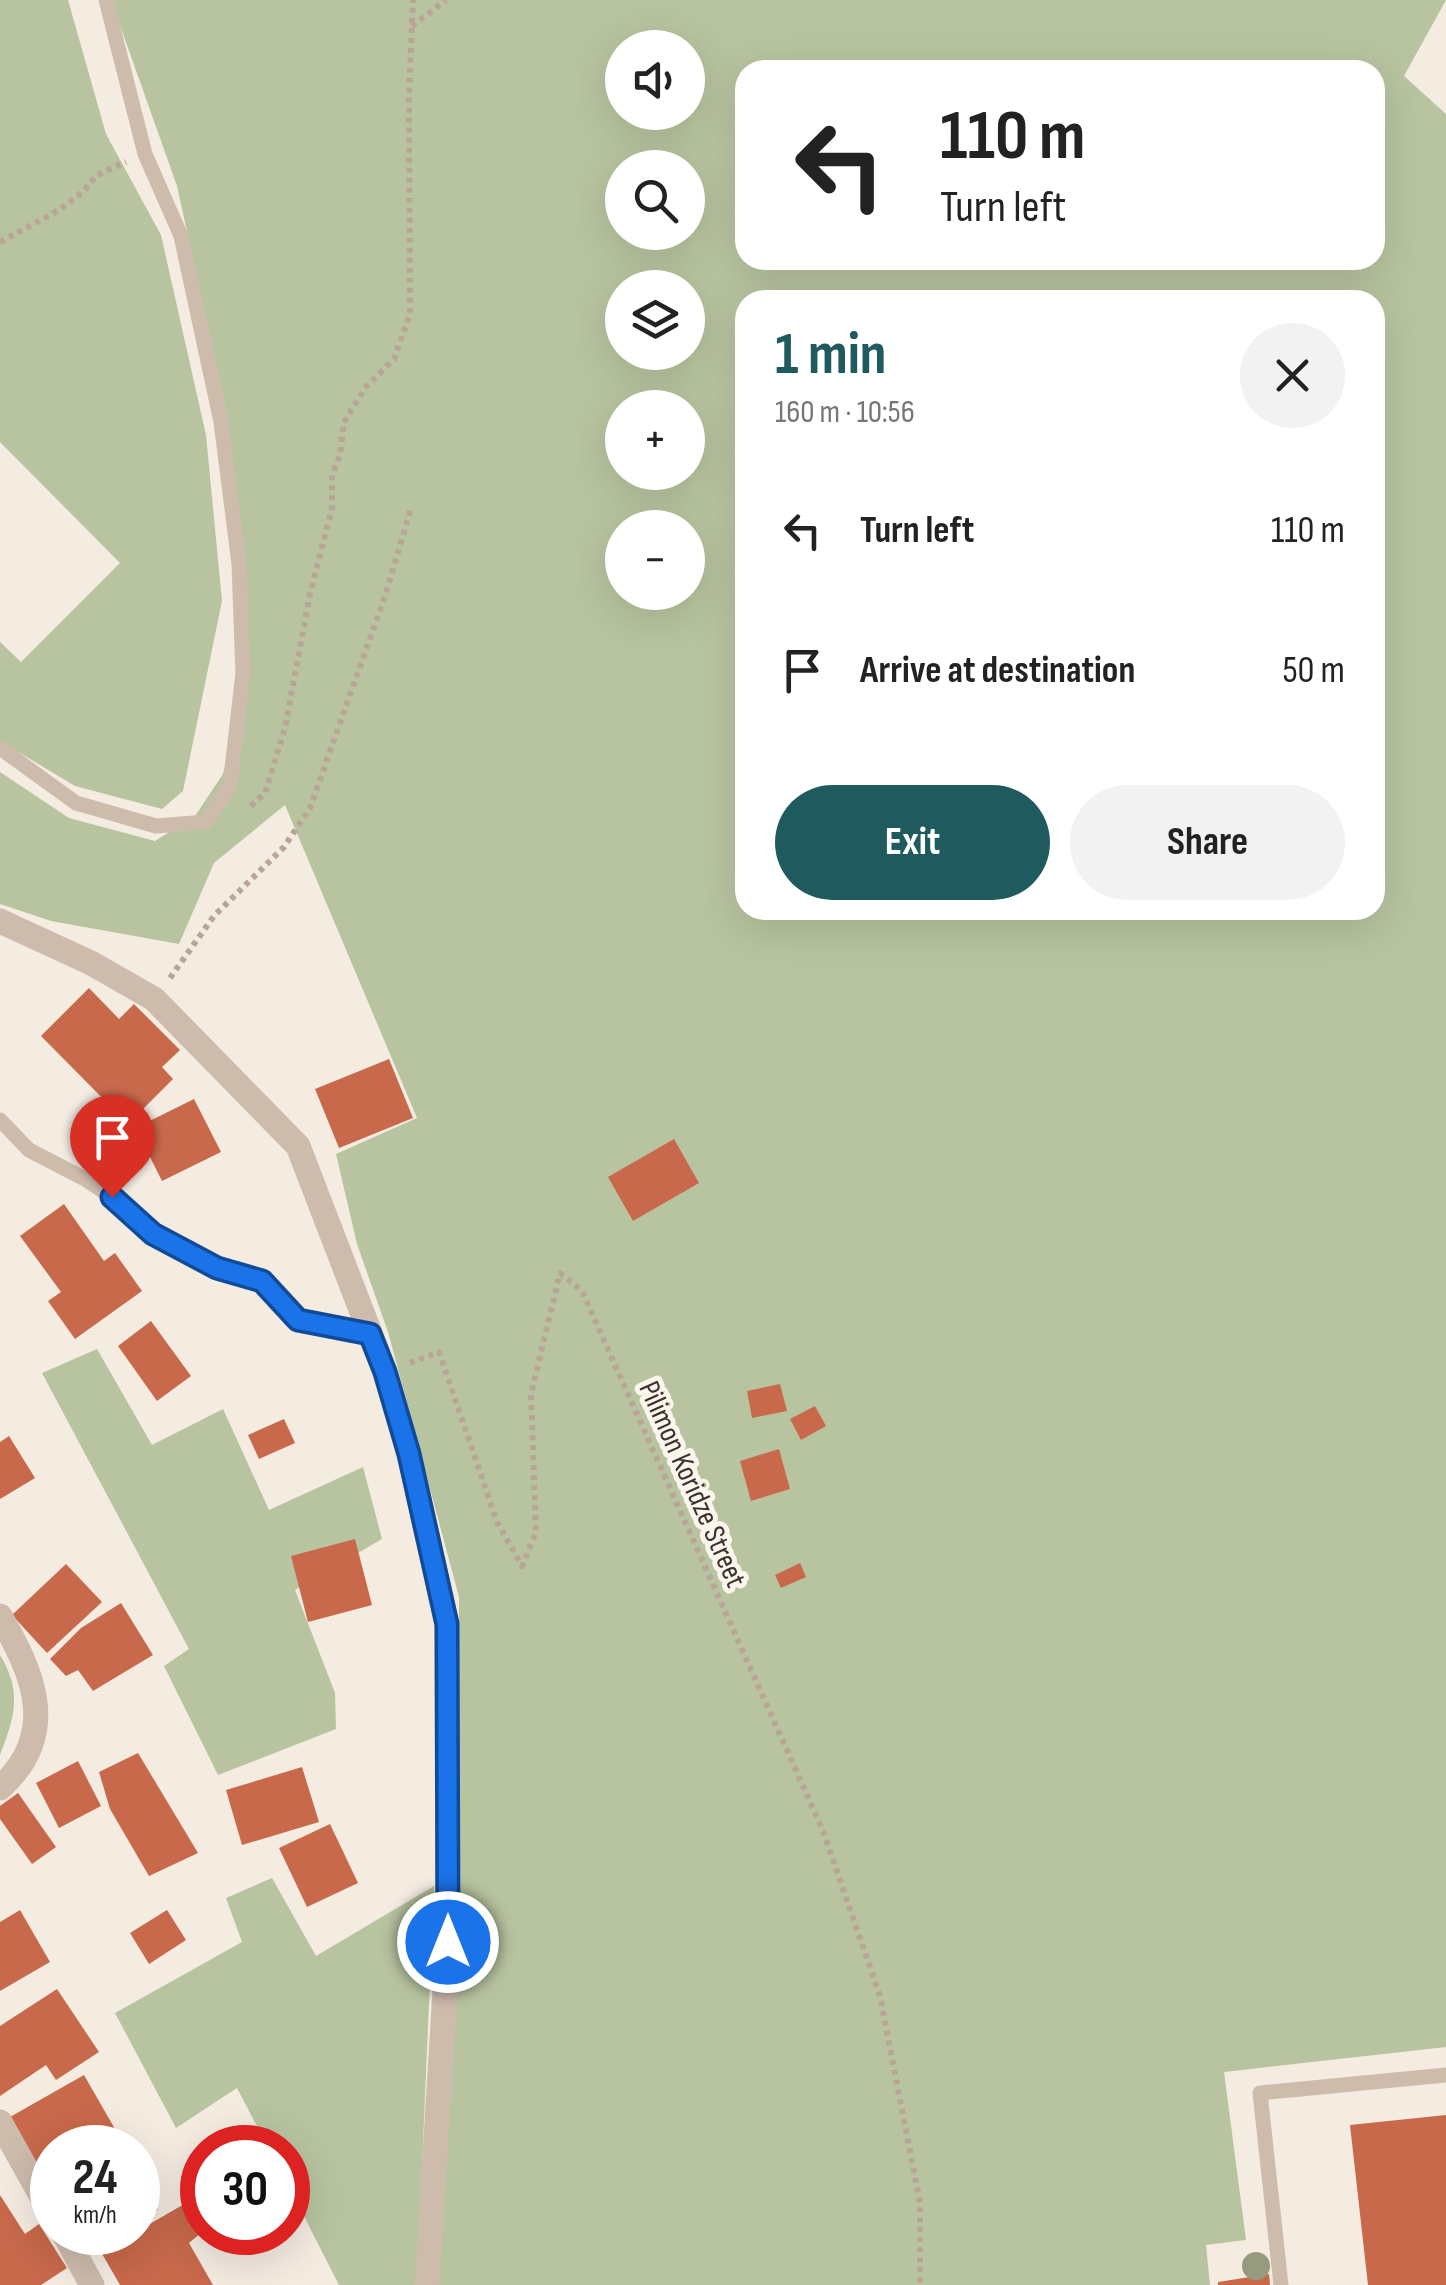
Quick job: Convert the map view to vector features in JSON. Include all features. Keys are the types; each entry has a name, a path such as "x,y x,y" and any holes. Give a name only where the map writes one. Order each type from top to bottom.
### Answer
{"street":[{"path":"0,921 92,962 154,999 298,1146 385,1372 409,1454 447,1624 448,1942 427,2285"},
{"path":"0,1616 36,1695 36,1726 22,1769 0,1788"},
{"path":"0,2122 30,2176"},
{"path":"75,2255 92,2285"}],"lane":[{"path":"0,748 76,803 156,826 206,822 230,786 243,673 238,564 221,422 181,236 145,154 106,0"},
{"path":"0,1120 29,1150 112,1197 153,1234 217,1268 262,1281 298,1320 370,1334"},
{"path":"1281,2285 1260,2093 1446,2075"}],"path":[{"path":"244,812 265,793 285,728 310,594 332,508 332,475 340,455 344,422 365,388 394,359 410,314 409,96 413,0"},
{"path":"412,26 446,0"},
{"path":"0,242 60,210 97,176 145,154"},
{"path":"154,999 214,916 284,847 310,808 386,594 411,508"},
{"name":"Pilimon Koridze Street","path":"385,1372 439,1352 497,1522 522,1566 536,1532 532,1394 560,1273 582,1291 823,1831 880,1996 920,2203 920,2285"}],"green space":[{"path":"0,0 68,0 106,134 161,235 206,435 222,601 183,791 162,809 75,786 0,741 0,642 21,662 120,563 0,442"},
{"path":"111,0 1446,0 1404,76 1446,114 1446,2047 1224,2072 1246,2240 1206,2245 1210,2285 438,2285 459,1936 459,1597 388,1332 357,1244 336,1154 417,1118 285,805 214,863 179,944 51,921 0,904 0,772 69,818 155,841 195,816 223,774 248,667 227,415 177,186"},
{"path":"97,1349 152,1445 223,1409 269,1510 363,1467 382,1539 295,1590 335,1693 336,1729 218,1775 164,1666 189,1649 42,1373"},
{"path":"0,1655 12,1681 14,1705 0,1755"},
{"path":"272,1878 316,1956 434,1886 417,2285 339,2285 310,2228 310,2125 256,2125 237,2088 176,2128 115,2013 242,1942 226,1898"}],"building":[{"path":"89,988 119,1019 134,1004 180,1050 162,1067 173,1079 128,1124 41,1036"},
{"path":"389,1059 413,1118 339,1148 315,1089"},
{"path":"194,1099 221,1152 162,1181 146,1149 106,1169 95,1148"},
{"path":"674,1139 699,1183 633,1221 608,1177"},
{"path":"64,1204 104,1261 115,1253 142,1291 75,1339 48,1301 61,1292 20,1236"},
{"path":"151,1321 191,1376 157,1401 118,1346"},
{"path":"780,1384 787,1411 752,1418 747,1391"},
{"path":"815,1406 826,1426 801,1440 790,1419"},
{"path":"284,1419 295,1443 259,1459 248,1435"},
{"path":"9,1436 35,1478 0,1499 0,1442"},
{"path":"779,1449 790,1489 751,1501 740,1461"},
{"path":"355,1539 372,1605 308,1622 291,1556"},
{"path":"800,1563 806,1577 781,1588 775,1575"},
{"path":"66,1564 102,1602 47,1653 12,1615"},
{"path":"121,1603 153,1655 93,1691 78,1670 66,1676 50,1659 81,1628"},
{"path":"138,1753 198,1853 149,1876 110,1809 99,1772"},
{"path":"78,1761 101,1806 59,1828 36,1783"},
{"path":"302,1767 319,1822 242,1845 226,1790"},
{"path":"18,1793 56,1847 32,1864 0,1819 0,1806"},
{"path":"330,1824 358,1883 307,1907 279,1848"},
{"path":"20,1910 50,1962 0,1991 0,1922"},
{"path":"167,1910 186,1940 149,1964 130,1933"},
{"path":"57,1989 99,2052 56,2080 46,2065 0,2096 0,2026"},
{"path":"84,2075 113,2125 30,2125 30,2152 10,2117"},
{"path":"1446,2115 1446,2285 1368,2285 1350,2125"},
{"path":"0,2195 25,2234 30,2230 30,2255 59,2255 67,2268 41,2285 0,2285"},
{"path":"180,2206 180,2255 196,2255 213,2285 120,2285 103,2255 160,2255 160,2218"},
{"path":"1269,2274 1270,2285 1218,2285 1218,2282"}],"route":[{"path":"112,1197 153,1234 217,1268 262,1281 298,1320 370,1334 409,1454 447,1624 448,1942"}]}
